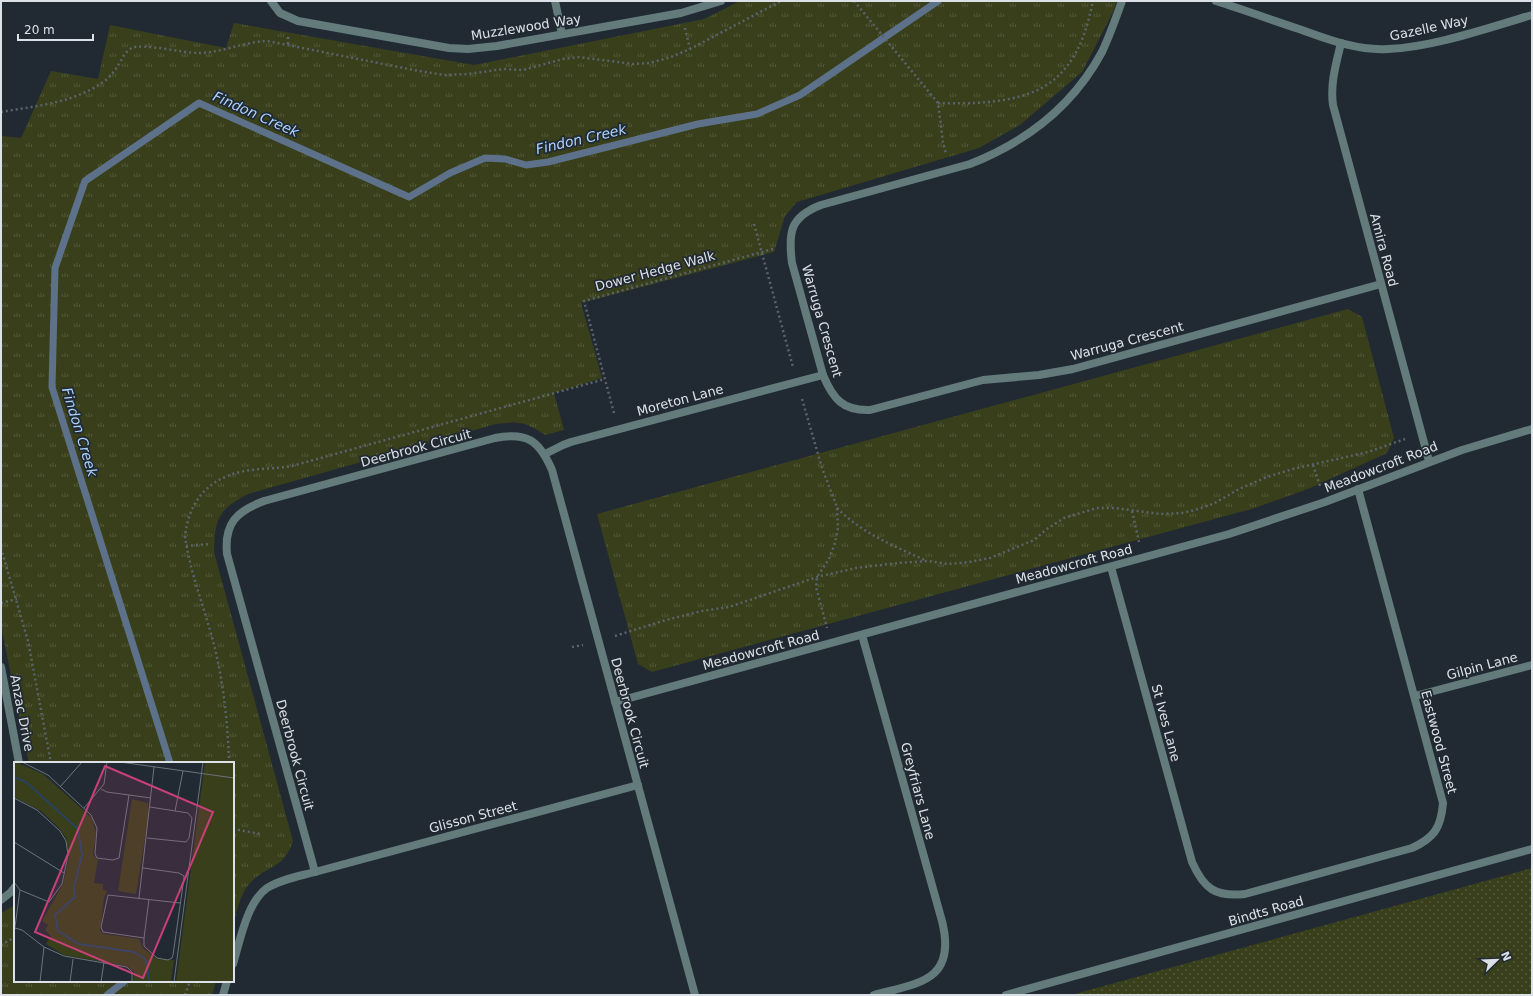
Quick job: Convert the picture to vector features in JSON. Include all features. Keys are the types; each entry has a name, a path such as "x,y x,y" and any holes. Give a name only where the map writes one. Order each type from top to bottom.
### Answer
{"street":[{"name":"Muzzlewood Way","path":"271,1 280,13 298,21 449,48 480,48 562,34 681,13 721,1"},
{"path":"555,1 562,34"},
{"name":"Warruga Crescent","path":"1122,1 1113,27 1101,52 1083,82 1056,112 1022,139 992,155 970,164 845,197 810,209 800,216 794,224 790,244 792,263 823,375 830,390 838,401 849,408 870,410 983,380 1039,375 1073,368 1381,284"},
{"name":"Gazelle Way","path":"1216,1 1341,43 1386,50 1433,42 1532,15"},
{"name":"Amira Road","path":"1341,43 1332,81 1333,105 1429,461"},
{"name":"Moreton Lane","path":"545,454 563,445 618,429 823,375"},
{"name":"Meadowcroft Road","path":"615,702 1236,532 1325,502 1429,461 1478,444 1532,429"},
{"name":"Deerbrook Circuit","path":"315,872 227,554 226,543 228,529 234,520 250,507 264,501 495,438 508,436 526,438 536,444 545,454 552,470 695,995"},
{"name":"Eastwood Street","path":"1203,883 1213,890 1224,894 1245,894 1412,848 1426,841 1440,824 1443,803 1358,489"},
{"name":"St Ives Lane","path":"1111,567 1192,862 1203,883"},
{"name":"Greyfriars Lane","path":"862,635 942,921 946,945 945,954 940,967 932,976 916,984 874,995"},
{"name":"Gilpin Lane","path":"1415,696 1532,665"},
{"name":"Anzac Drive","path":"1,667 19,762"},
{"name":"Glisson Street","path":"315,872 638,785"},
{"name":"Bindts Road","path":"1006,995 1532,849"},
{"path":"234,961 249,915 260,894 268,887 279,882 315,872"},
{"path":"1,900 14,889"},
{"path":"223,995 227,982"}],"path":[{"path":"1,112 60,100 85,93 104,82 116,69 127,50 133,47 142,46 176,52 199,53 214,52 253,41 267,40 444,75 468,74 504,68 523,70 563,59 578,57 633,64 650,63 671,57 690,49 780,1"},
{"path":"854,1 938,103 943,142 950,169"},
{"path":"938,103 972,103 1007,100 1045,86 1061,73 1069,64 1079,48 1088,26 1094,1"},
{"path":"754,224 822,468 837,507 838,528 835,543 829,559 817,577 816,587 831,644"},
{"name":"Dower Hedge Walk","path":"618,429 584,301 790,244"},
{"path":"229,762 222,682 216,652 186,546 185,537 186,525 190,512 196,502 210,487 231,475 256,469 292,466 605,379"},
{"path":"572,647 666,620 702,611 729,607 817,577 856,568 928,561 948,564 990,558 1034,540 1064,518 1079,512 1097,508 1115,508 1132,511 1182,514 1213,504 1239,489 1267,477 1313,464 1368,452 1421,433"},
{"path":"1313,464 1325,502"},
{"path":"837,507 849,520 867,533 928,561"},
{"path":"1132,511 1142,558"},
{"path":"186,546 226,543"},
{"path":"1,548 28,641 51,762"},
{"path":"1,603 17,599"},
{"path":"234,829 261,834"},
{"path":"1,945 14,938"},
{"path":"185,995 190,982"}],"green space":[{"path":"740,1 1117,1 1113,12 1082,72 1020,125 979,148 797,202 785,216 774,252 581,303 602,378 554,393 564,430 545,435 527,425 517,423 496,424 248,494 224,510 217,523 214,552 293,841 285,857 280,862 255,878 246,888 239,903 234,921 234,762 29,762 1,626 1,136 21,138 51,71 98,79 110,25 226,48 234,23 474,65 704,19"},
{"path":"1348,309 1362,317 1394,438 1387,453 1308,489 1252,509 652,672 638,664 597,514"},
{"path":"1532,868 1532,995 1071,995"},
{"path":"14,906 14,982 216,982 212,995 1,995 1,913"}],"waterway":[{"name":"Findon Creek","path":"170,762 52,387 55,268 85,181 199,103 409,197 450,173 485,158 505,159 526,165 548,162 698,124 757,114 800,95 938,1"},
{"name":"Findon Creek","path":"107,995 124,982"}]}
